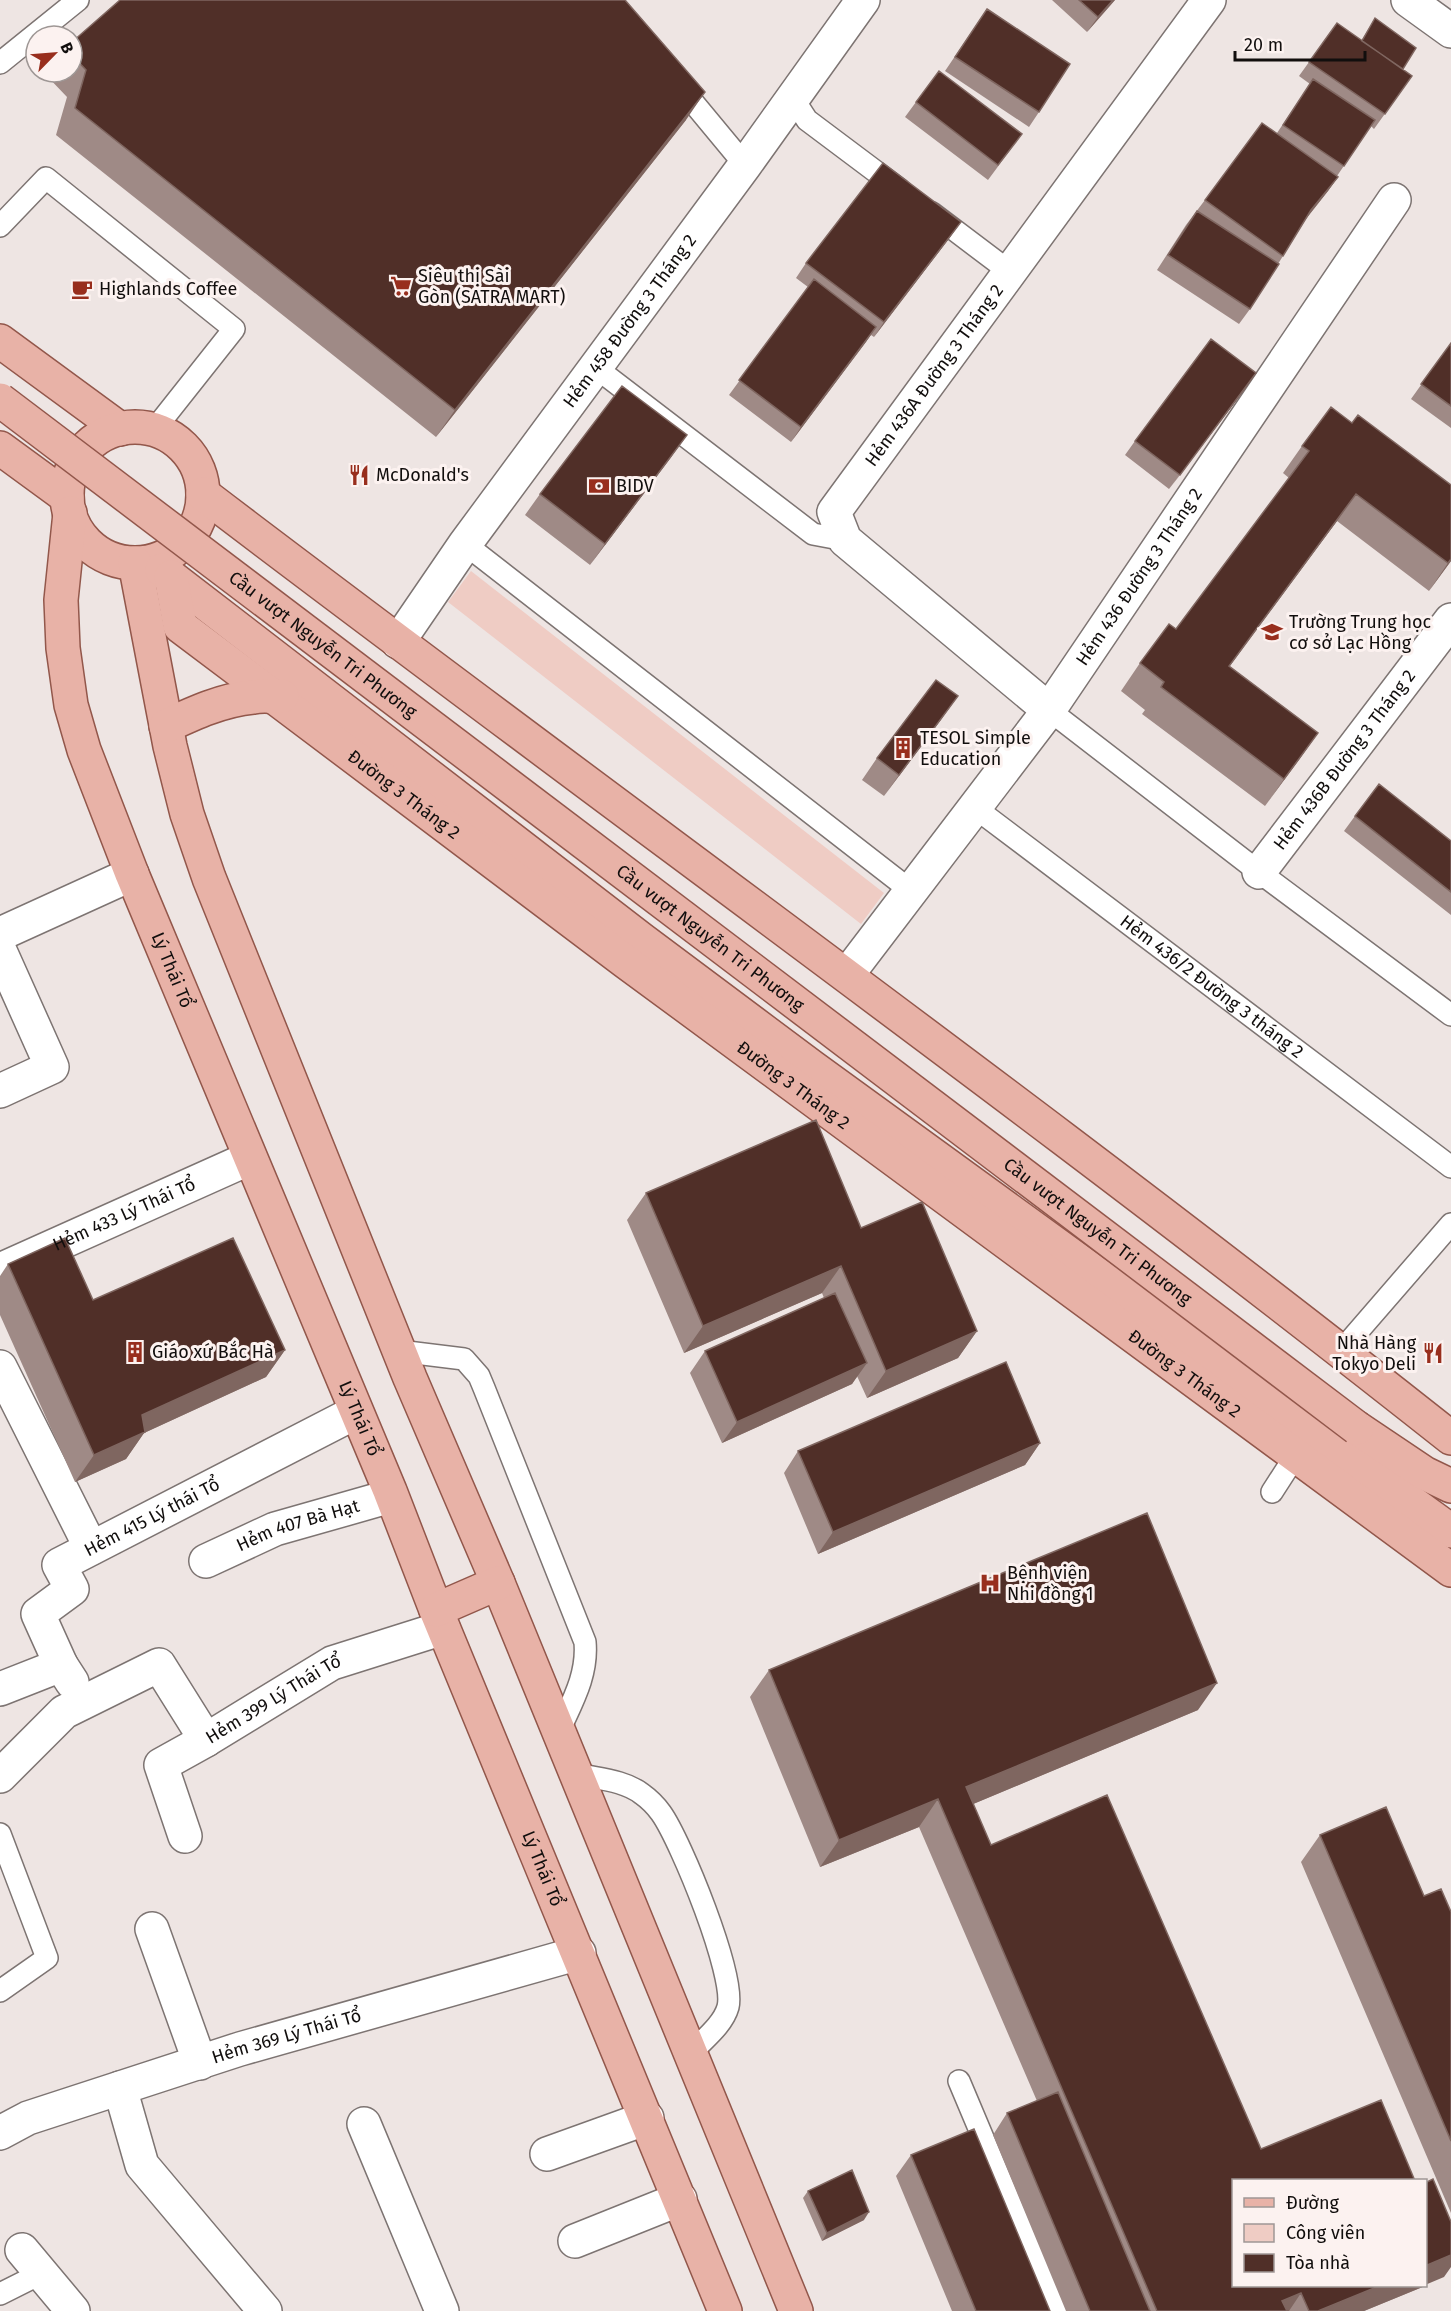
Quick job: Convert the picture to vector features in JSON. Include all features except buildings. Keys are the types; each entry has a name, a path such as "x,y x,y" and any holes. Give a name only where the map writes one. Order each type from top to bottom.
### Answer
{"main road":[{"path":"0,341 120,429"},
{"name":"Cầu vượt Nguyễn Tri Phương","path":"0,400 1357,1428 1437,1480"},
{"path":"138,427 154,430 173,439 189,454 200,473 203,494 197,524 189,538 152,567 113,559 94,549 79,532 68,505 69,481 82,453 92,442 120,429 138,427"},
{"path":"0,448 68,505"},
{"path":"203,494 398,642 847,975 1341,1351 1451,1438"},
{"name":"Lý Thái Tổ","path":"68,505 61,600 63,648 71,705 84,750 132,874 647,2118 723,2310"},
{"path":"152,567 166,726 187,814 209,878 399,1351 577,1774 796,2311"},
{"name":"Đường 3 Tháng 2","path":"152,567 322,693 633,950"},
{"name":"Đường 3 Tháng 2","path":"152,567 180,626 274,697 633,950 1304,1443 1451,1570"},
{"path":"166,726 231,700 255,696 274,697 322,693"},
{"name":"Đường 3 Tháng 2","path":"1304,1443 1451,1531"},
{"path":"1437,1480 1451,1500"},
{"path":"440,1619 498,1583"}],"street":[{"name":"Hẻm 458 Đường 3 Tháng 2","path":"398,642 465,544 745,165 863,0"},
{"name":"Hẻm 436A Đường 3 Tháng 2","path":"1049,710 845,540 834,512 1209,0"},
{"name":"Hẻm 436 Đường 3 Tháng 2","path":"847,975 1049,710 1394,200"},
{"name":"Hẻm 436B Đường 3 Tháng 2","path":"1259,872 1451,620"},
{"path":"0,934 132,874"},
{"path":"0,951 52,1067 0,1091"},
{"name":"Hẻm 433 Lý Thái Tổ","path":"0,1270 250,1158"},
{"path":"2,1374 91,1548"},
{"name":"Hẻm 415 Lý thái Tổ","path":"61,1665 38,1614 72,1589 59,1564 356,1412"},
{"name":"Hẻm 407 Bà Hạt","path":"206,1561 275,1529 391,1496"},
{"name":"Hẻm 399 Lý Thái Tổ","path":"0,1776 64,1712 159,1665 206,1740 332,1663 440,1619"},
{"path":"0,1689 61,1665 84,1702"},
{"path":"185,1836 161,1765 206,1740"},
{"path":"152,1929 200,2062"},
{"name":"Hẻm 369 Lý Thái Tổ","path":"1,2129 28,2118 200,2062 579,1953"},
{"path":"120,2088 142,2165 265,2311"},
{"path":"547,2154 647,2118"},
{"path":"364,2124 442,2311"},
{"path":"575,2241 680,2199"},
{"path":"32,2262 73,2311"}],"lane":[{"path":"0,63 78,0"},
{"path":"661,64 745,165"},
{"path":"792,97 807,120 1010,272"},
{"path":"0,226 46,178 234,329 154,430"},
{"path":"595,367 813,534 845,540"},
{"path":"465,544 910,890"},
{"path":"1049,710 1259,872 1451,1015"},
{"name":"Hẻm 436/2 Đường 3 tháng 2","path":"974,807 1451,1167"},
{"path":"1341,1351 1451,1224"},
{"path":"399,1351 464,1359 479,1376 585,1642 584,1674 559,1731"},
{"path":"1272,1492 1304,1443"},
{"path":"577,1774 627,1785 651,1802 668,1826 701,1898 720,1954 729,1991 728,2008 718,2024 691,2053"},
{"path":"0,1834 48,1958 0,1991"},
{"path":"959,2080 1056,2311"},
{"path":"0,2294 32,2262"}],"green space":[{"path":"471,571 884,893 861,924 448,602"}],"place":[{"name":"Siêu thị Sài Gòn (SATRA MART)","path":"401,286"},
{"name":"Highlands Coffee","path":"82,289"},
{"name":"McDonald's","path":"359,475"},
{"name":"BIDV","path":"599,486"},
{"name":"Trường Trung học cơ sở Lạc Hồng","path":"1272,632"},
{"name":"TESOL Simple Education","path":"903,748"},
{"name":"Giáo xứ Bắc Hà","path":"135,1352"},
{"name":"Nhà Hàng Tokyo Deli","path":"1433,1353"},
{"name":"Bệnh viện Nhi đồng 1","path":"990,1583"}]}
